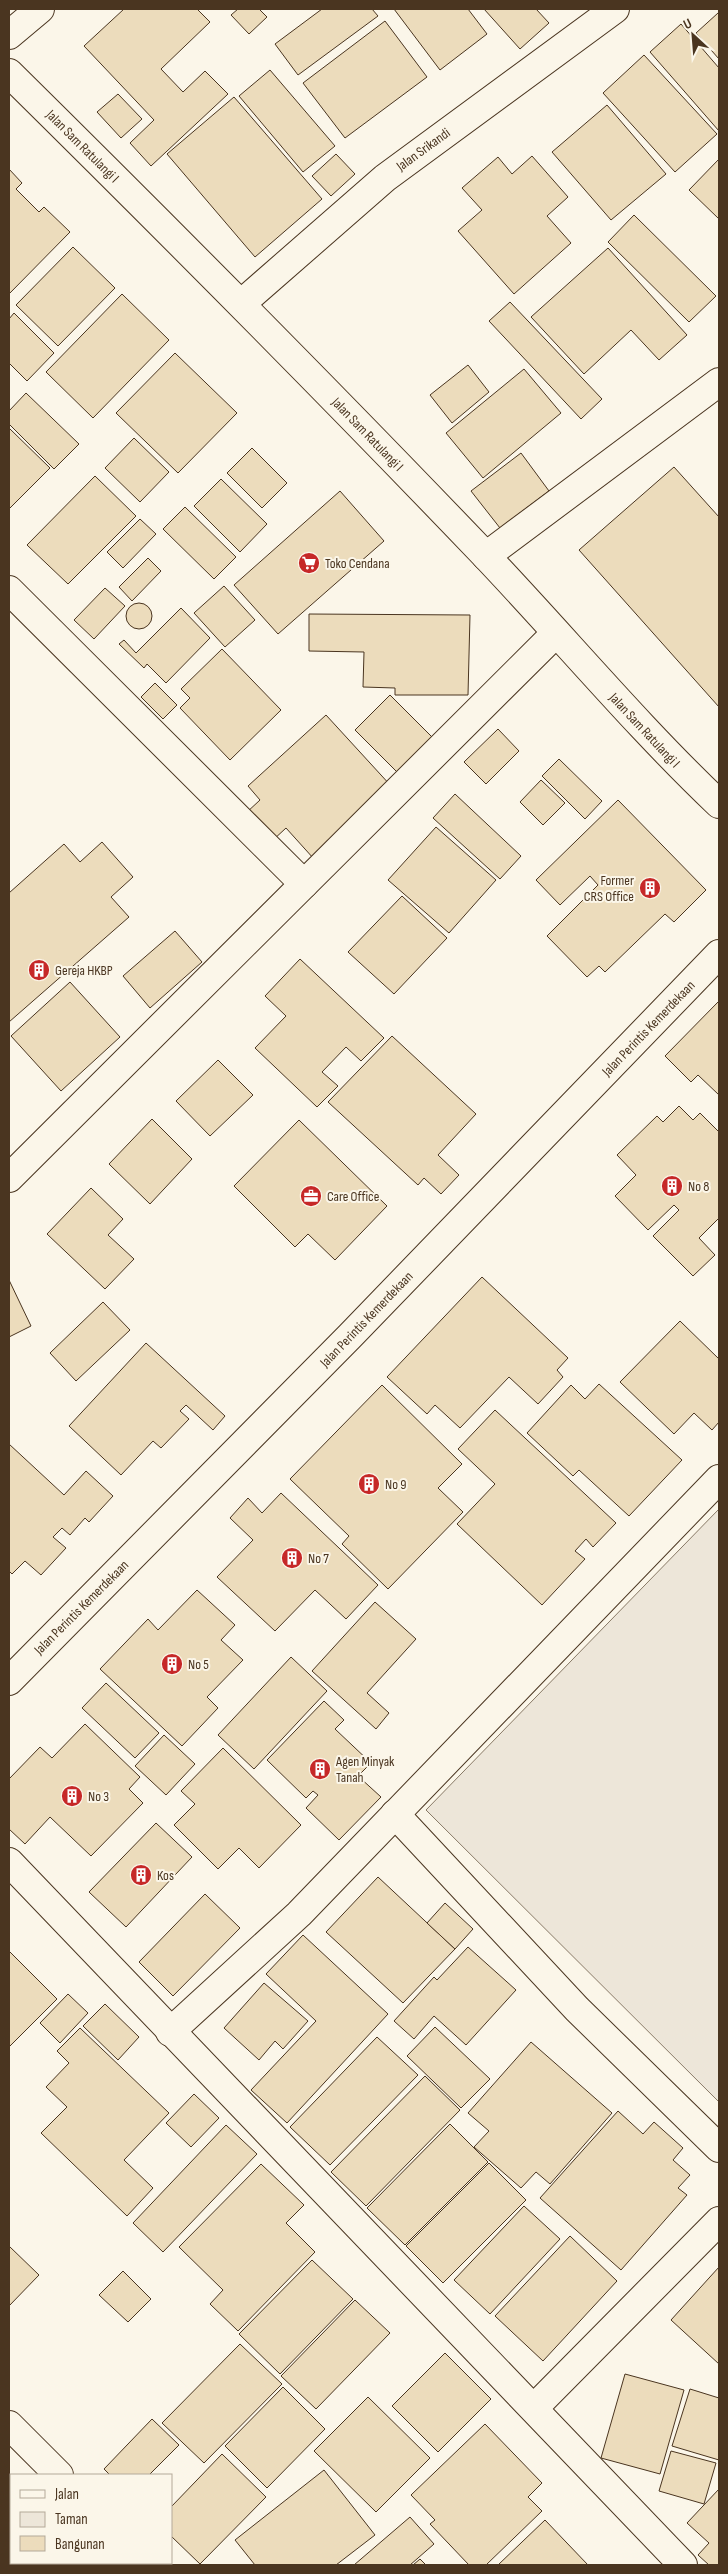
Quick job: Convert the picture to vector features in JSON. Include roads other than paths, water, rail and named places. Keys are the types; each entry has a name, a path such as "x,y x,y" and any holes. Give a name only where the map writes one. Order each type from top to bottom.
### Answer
{"street":[{"path":"9,35 40,9"},
{"name":"Jalan Srikandi","path":"242,303 385,178 615,9"},
{"name":"Jalan Sam Ratulangi I","path":"9,73 242,303 486,556 666,753 719,804"},
{"path":"486,556 719,382"},
{"path":"9,590 304,884"},
{"path":"9,1178 556,633"},
{"name":"Jalan Perintis Kemerdekaan","path":"9,1681 343,1343 719,954"},
{"path":"170,2032 299,1914 719,1479"},
{"path":"395,1814 577,2009 719,2148"},
{"path":"9,1862 683,2565"},
{"path":"534,2408 719,2221"},
{"path":"9,2425 58,2474"}],"place":[{"name":"Toko Cendana","path":"309,563"},
{"name":"Former CRS Office","path":"650,888"},
{"name":"Gereja HKBP","path":"39,970"},
{"name":"No 8","path":"672,1186"},
{"name":"Care Office","path":"311,1196"},
{"name":"No 9","path":"369,1484"},
{"name":"No 7","path":"292,1558"},
{"name":"No 5","path":"172,1664"},
{"name":"Agen Minyak Tanah","path":"320,1769"},
{"name":"No 3","path":"72,1796"},
{"name":"Kos","path":"141,1875"}]}
